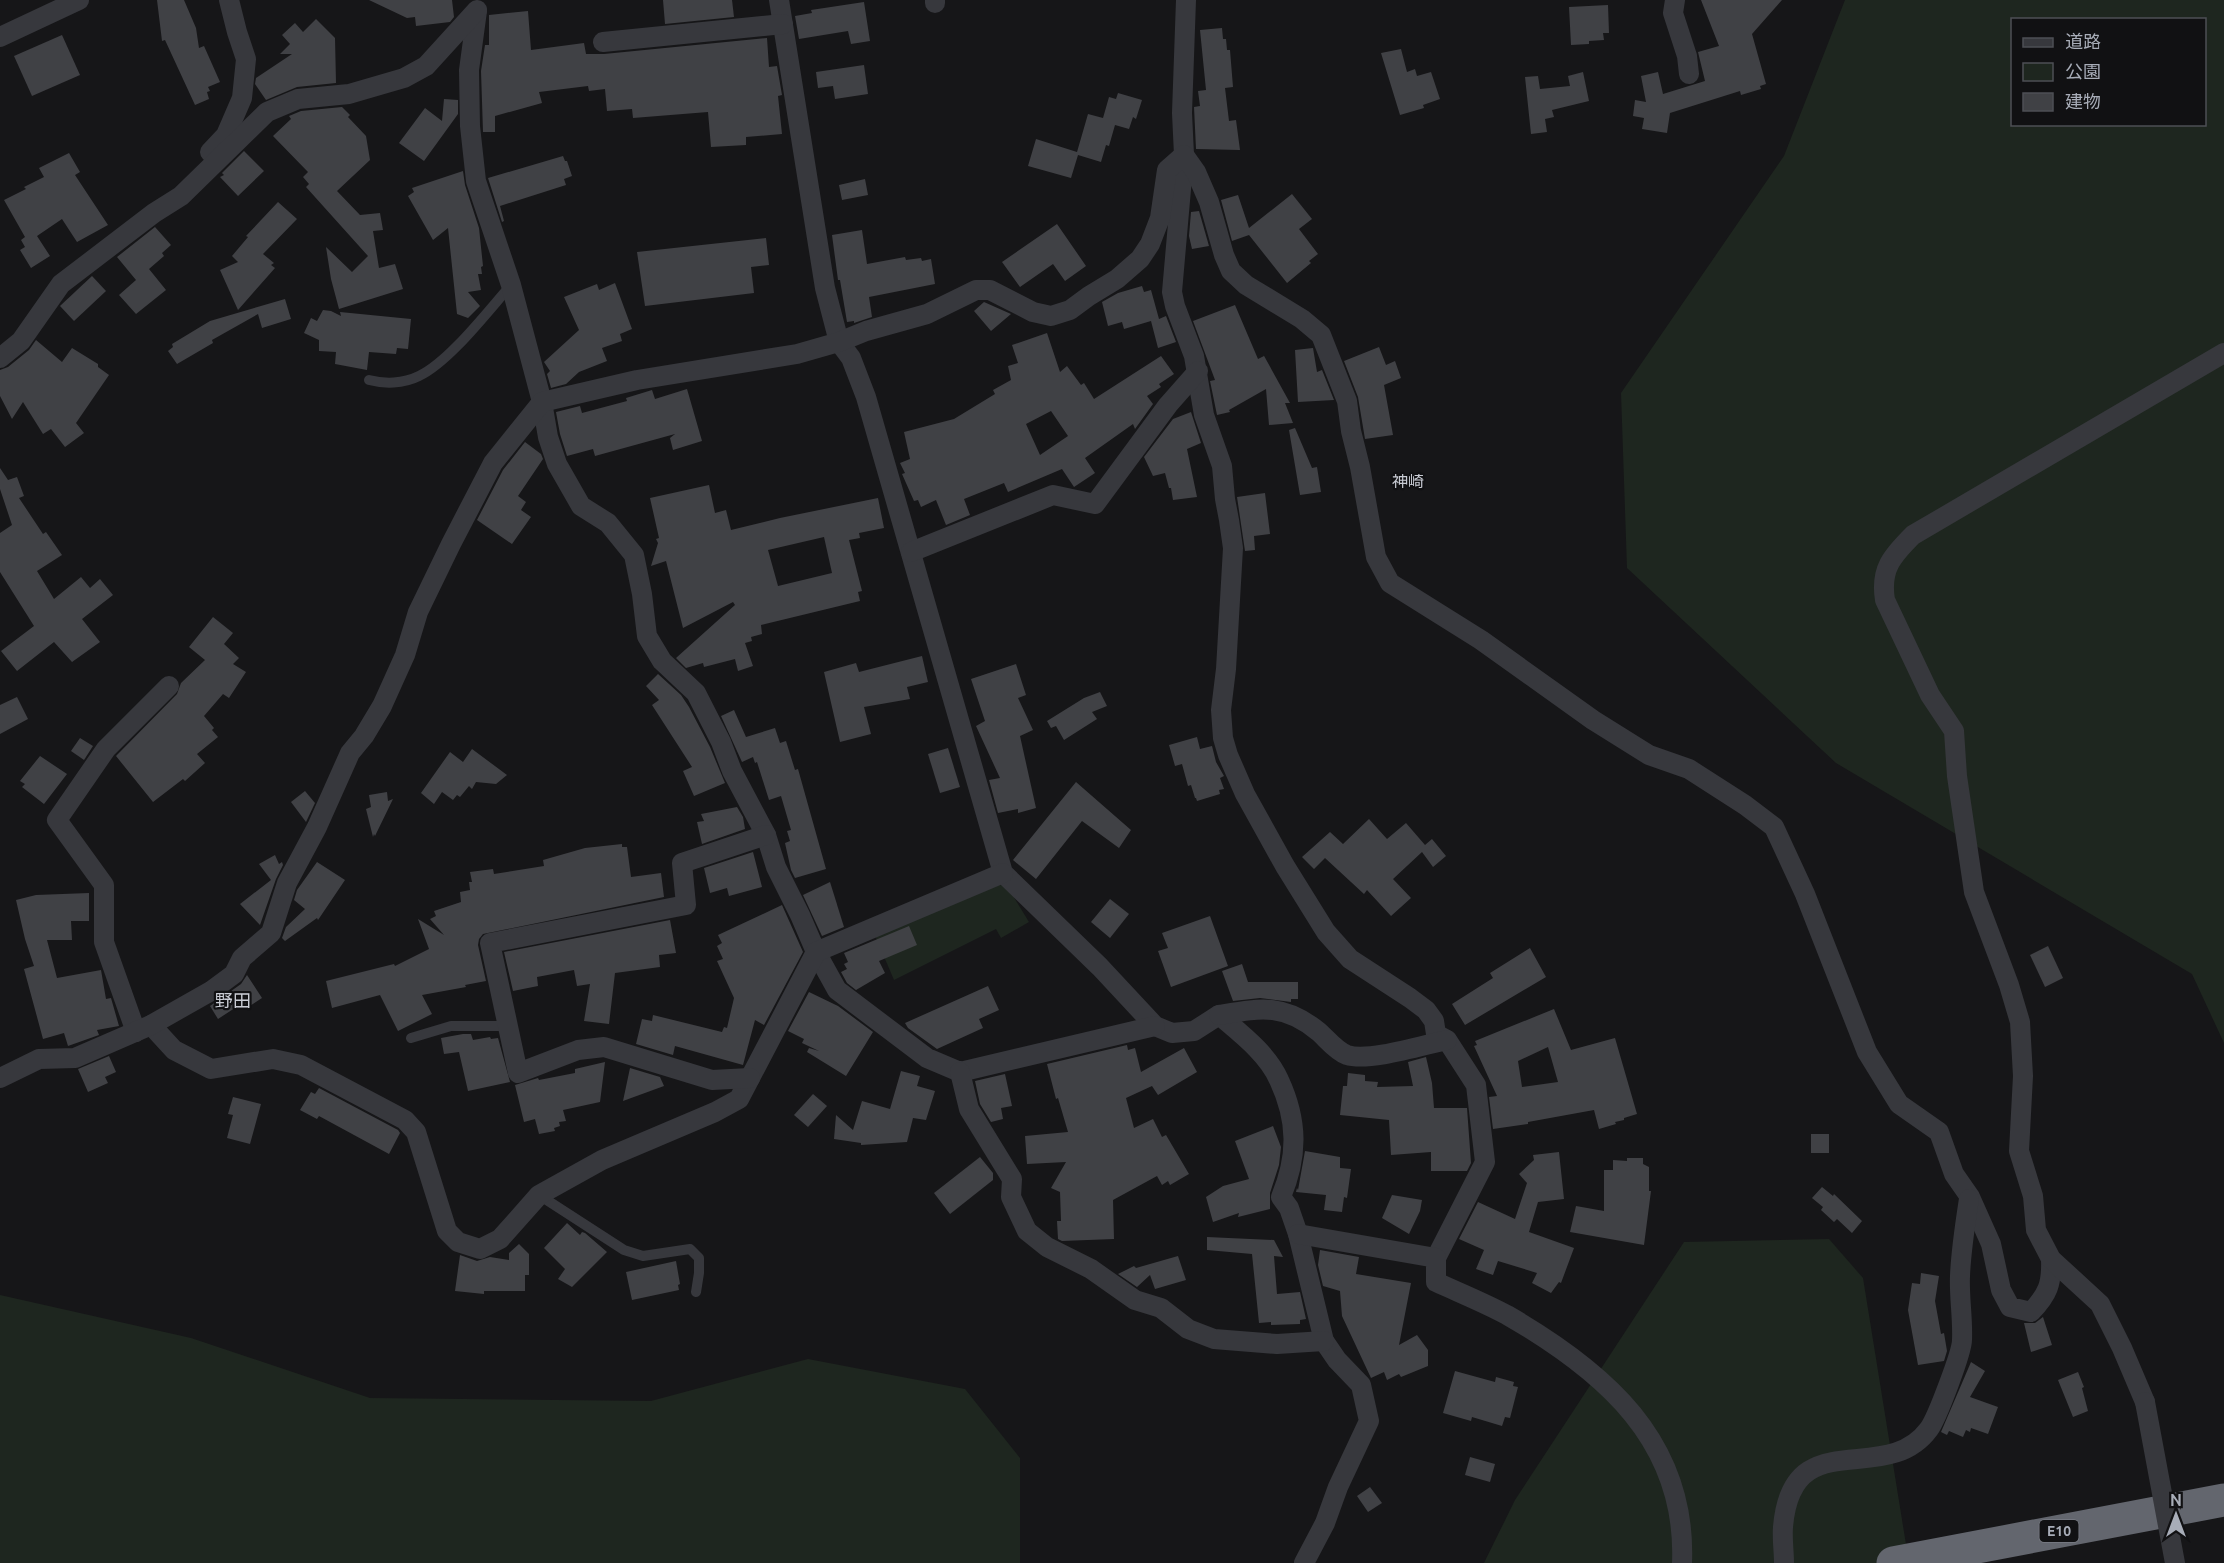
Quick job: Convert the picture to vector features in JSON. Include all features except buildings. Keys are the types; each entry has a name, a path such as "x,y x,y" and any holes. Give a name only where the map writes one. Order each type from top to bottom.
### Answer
{"highway":[{"name":"E10","path":"1893,1563 2224,1500"}],"street":[{"path":"0,37 79,0"},
{"path":"222,0 237,32"},
{"path":"154,213 226,135 242,98 246,59 229,0"},
{"path":"779,0 823,276 839,342 851,358 866,397 1003,873 1100,967 1155,1026 1172,1033 1194,1031 1219,1015 1262,1008 1291,1013 1307,1022 1338,1050 1347,1055 1379,1056 1447,1040"},
{"path":"1186,0 1182,113 1184,155 1172,292 1194,356 1204,415 1222,466 1233,548 1226,669 1221,710 1223,738 1228,755 1245,794 1285,866 1326,932 1350,959 1426,1010 1434,1021 1436,1034 1447,1040 1476,1085 1485,1162 1436,1258 1436,1282 1506,1315 1576,1359 1609,1387 1636,1418 1659,1453 1675,1492 1683,1535 1682,1563"},
{"path":"1675,0 1672,13 1687,56 1689,74"},
{"path":"0,358 21,341 61,284 154,213 181,196 267,112 298,99 349,94 404,78 426,66 480,5"},
{"path":"480,5 469,70 470,126 476,181 511,285 542,402 548,437 557,464 581,506 608,523 634,555 648,636 662,661 696,693 721,742 732,771 766,835 776,867 816,952 837,990 927,1058 960,1072 1155,1026"},
{"path":"603,42 783,24"},
{"path":"0,1078 39,1059 75,1058 143,1029 234,974 242,958 271,933 287,883 317,827 350,753 364,736 382,706 405,655 418,612 456,534 493,464 542,402 636,380 797,354 839,342 866,331 927,315 976,290 990,290 1033,312 1051,316 1070,310 1117,279 1140,259 1150,244 1160,218 1167,170 1184,155"},
{"path":"1184,155 1196,172 1209,202 1224,255 1231,271 1246,285 1302,318 1321,335 1347,400 1376,558 1390,583 1481,640 1593,720 1649,755 1689,769 1745,805 1774,827 1805,894 1867,1052 1899,1104 1939,1132 1954,1174 1970,1197 1990,1244 2001,1290 2010,1306 2031,1312 2045,1296 2051,1273 2051,1259"},
{"path":"2175,1563 2145,1402 2100,1304 2051,1259 2036,1230 2033,1196 2019,1151 2023,1076 2020,1022 2009,985 1974,891 1957,776 1954,730 1930,695 1885,600 1882,586 1885,571 1894,554 1913,535 2224,353"},
{"path":"911,552 1053,495 1095,504 1168,405 1198,371"},
{"path":"169,686 106,749 57,820 104,885 104,942 143,1029 174,1050 211,1069 273,1059 301,1065 405,1120 416,1132 447,1231 458,1242 480,1249 500,1239 539,1195 602,1160 715,1112 739,1099 816,952 1003,873"},
{"path":"750,1078 712,1080 604,1047 578,1050 518,1073 490,943 686,905 682,863 766,835"},
{"path":"1219,1015 1247,1040 1279,1079 1293,1122 1294,1148 1289,1178 1281,1197 1289,1208 1298,1234 1324,1341 1337,1360 1361,1384 1369,1421 1338,1487 1325,1523 1304,1563"},
{"path":"960,1072 969,1109 1012,1179 1011,1197 1027,1231 1047,1247 1091,1269 1134,1300 1161,1308 1188,1329 1214,1339 1277,1344 1324,1341"},
{"path":"1785,1563 1783,1527 1787,1504 1794,1485 1808,1470 1826,1461 1878,1457 1900,1451 1916,1442 1928,1430 1936,1416 1962,1343 1960,1276 1970,1197"},
{"path":"1298,1234 1436,1258"}],"lane":[{"path":"369,380 386,384 418,376 449,353 511,285"},
{"path":"411,1038 451,1026 507,1026"},
{"path":"539,1195 624,1250 643,1256 690,1249 699,1258 696,1292"}],"green space":[{"path":"1845,0 2224,0 2224,1043 2192,974 1836,763 1627,568 1621,393 1784,156"},
{"path":"992,884 1007,886 1029,922 1001,938 996,929 894,980 874,933"},
{"path":"1829,1239 1863,1278 1909,1563 1484,1563 1515,1500 1684,1242"},
{"path":"0,1295 191,1338 370,1398 651,1401 808,1359 965,1389 1020,1458 1020,1563 0,1563"}],"district":[{"name":"神崎","path":"1408,481"},
{"name":"野田","path":"233,1001"}]}
